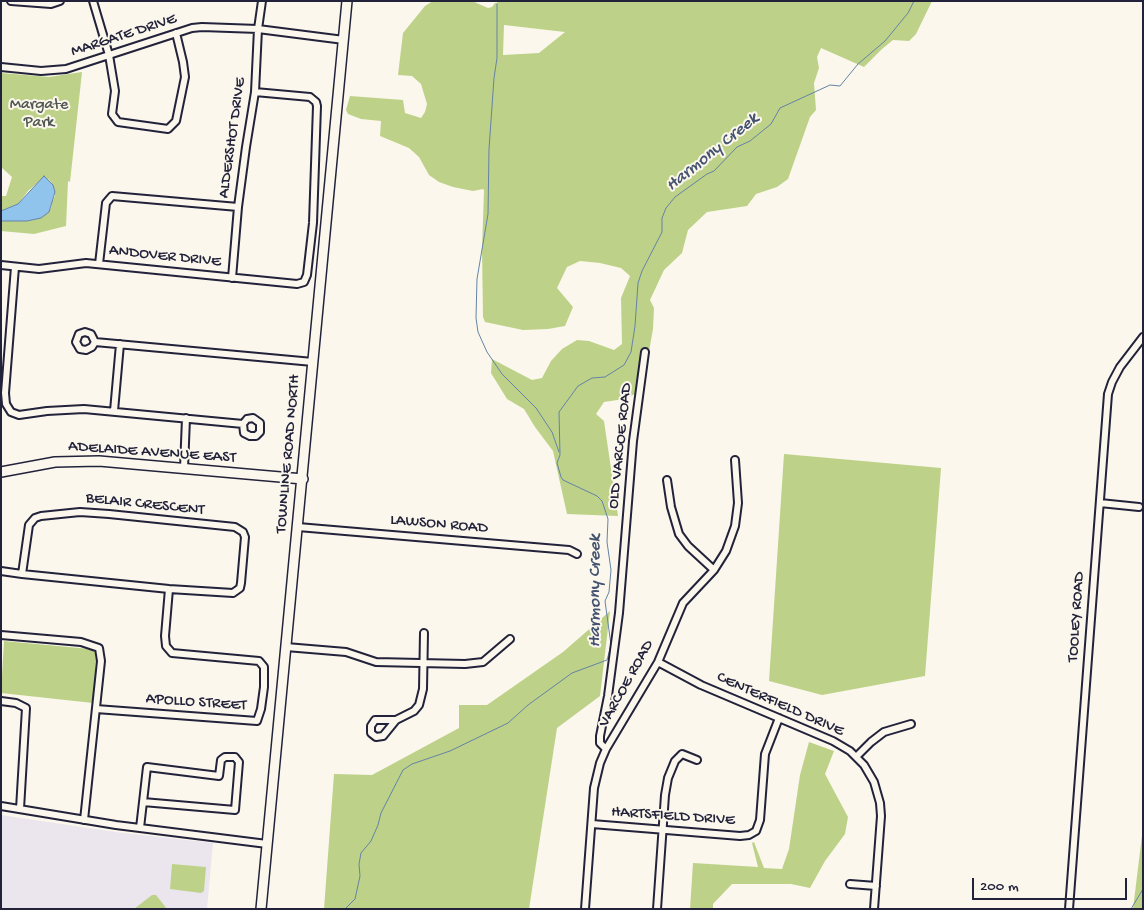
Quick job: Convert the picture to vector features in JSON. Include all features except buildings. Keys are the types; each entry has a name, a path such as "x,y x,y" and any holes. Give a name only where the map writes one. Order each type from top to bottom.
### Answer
{"main road":[{"name":"TOWNLINE ROAD NORTH","path":"261,909 347,1"},
{"name":"ADELAIDE AVENUE EAST","path":"1,472 41,464 99,461 302,478"}],"street":[{"path":"11,1 51,4 60,1"},
{"path":"93,1 110,55 115,91 112,114 118,122 168,129 176,122 185,77 176,33"},
{"name":"ALDERSHOT DRIVE","path":"232,278 238,207 255,92 258,29 262,1"},
{"name":"MARGATE DRIVE","path":"1,67 54,71 79,66 176,33 202,27 258,29 344,40"},
{"name":"ANDOVER DRIVE","path":"1,266 39,269 75,263 99,264 296,284 304,282 307,275 315,187 316,102 310,98 255,92"},
{"path":"99,264 106,203 112,196 238,207"},
{"path":"15,268 5,393 6,404 10,412 19,415 75,409 114,411 243,424"},
{"path":"1,333 10,334"},
{"name":"TOOLEY ROAD","path":"1069,909 1108,394 1120,367 1143,337"},
{"path":"95,342 313,362"},
{"path":"114,411 120,344"},
{"name":"OLD VARCOE ROAD","path":"606,749 600,743 600,736 608,696 619,613 633,441 645,352"},
{"path":"184,468 186,418"},
{"name":"VARCOE ROAD","path":"585,909 596,776 606,749 658,662 683,604 714,570 726,551 735,526 738,503 736,460"},
{"path":"667,480 674,522 680,534 688,546 714,570"},
{"path":"1100,503 1139,507"},
{"name":"BELAIR CRESCENT","path":"22,574 29,525 35,518 66,512 102,513 240,529 243,532 242,583 236,592 230,594 169,589"},
{"name":"LAWSON ROAD","path":"298,527 569,550 577,554"},
{"path":"1,571 169,589"},
{"name":"APOLLO STREET","path":"96,709 257,722 262,702 264,666 260,661 172,653 166,646 165,636 169,589"},
{"path":"396,720 414,711 419,705 423,689 424,633"},
{"path":"1,635 82,642 99,648 101,660 84,820"},
{"path":"286,647 346,652 376,662 465,664 483,662 510,639"},
{"name":"CENTERFIELD DRIVE","path":"658,662 701,685 833,741 864,765 874,782 880,803 881,816 874,909"},
{"path":"1,701 16,703 26,708 20,809"},
{"name":"HARTSFIELD DRIVE","path":"592,824 740,836 750,835 756,831 760,820 765,754 779,718"},
{"path":"856,757 884,732 911,724"},
{"path":"657,909 665,794 668,778 682,754 697,760"},
{"path":"140,828 143,802 147,768 219,776 221,760 225,757 236,757 239,762 235,810 143,802"},
{"path":"1,806 140,828 267,844"},
{"path":"850,884 876,886"}],"shaded area":[{"path":"1,815 116,832 213,843 207,909 1,909"}],"green space":[{"path":"433,1 472,1 488,8 498,1 932,1 916,34 909,41 893,40 864,67 821,48 817,57 819,68 814,83 816,110 810,117 788,179 777,187 756,194 747,206 707,212 688,230 682,253 664,270 650,300 654,308 653,329 642,391 624,399 604,402 596,414 604,421 618,516 567,514 553,451 524,409 507,399 491,373 492,359 532,380 542,378 551,361 562,349 577,340 589,341 614,350 622,344 621,298 630,276 621,268 580,261 567,267 557,288 573,307 565,326 523,330 485,322 483,317 482,249 484,190 473,191 439,182 429,175 419,157 409,148 380,136 381,121 361,119 348,114 346,110 350,96 403,100 405,113 421,118 427,104 421,84 412,76 398,75 403,33 425,6","holes":["504,25 565,32 539,53 503,55"]},
{"name":"Margate Park","path":"82,72 70,182 68,181 66,226 34,234 1,231 1,221 36,219 51,208 55,196 51,182 48,179 42,179 28,191 18,204 1,211 1,196 6,196 12,177 1,167 1,73 49,77"},
{"path":"784,454 941,468 925,676 822,695 769,681"},
{"path":"610,611 600,696 557,728 529,909 324,909 334,774 372,775 459,728 459,705 487,705 563,652"},
{"path":"4,641 90,649 95,652 93,703 1,693"},
{"path":"809,742 834,751 825,774 848,817 845,834 825,861 810,888 791,884 732,884 713,904 713,909 690,909 693,863 758,867 752,843 754,842 764,868 782,869 789,849 800,775"},
{"path":"1143,827 1143,909 1133,909"},
{"path":"172,864 206,867 204,891 201,893 170,889"},
{"path":"152,895 156,895 167,909 134,909"}],"water":[{"path":"44,176 53,185 55,192 49,212 41,218 27,221 1,221 1,211 18,204"}],"waterway":[{"name":"Harmony Creek","path":"345,909 355,899 360,876 359,864 361,853 371,841 381,813 403,770 412,764 450,751 508,723 528,705 572,673 607,660 611,645 605,601 609,592 611,570 607,542 608,519 602,501 597,496 563,480 561,477 557,463 560,455 559,412 578,386 592,378 605,377 624,365 631,352 638,283 662,232 662,218 666,208 675,197 714,171 737,147 750,141 771,124 780,108 830,85 840,86 858,64 885,41 908,13 914,1"},
{"path":"497,4 497,58 489,149 488,214 477,279 476,318 478,332 487,352 502,374 536,408 552,432 559,452"},
{"path":"1131,909 1143,889"}]}
